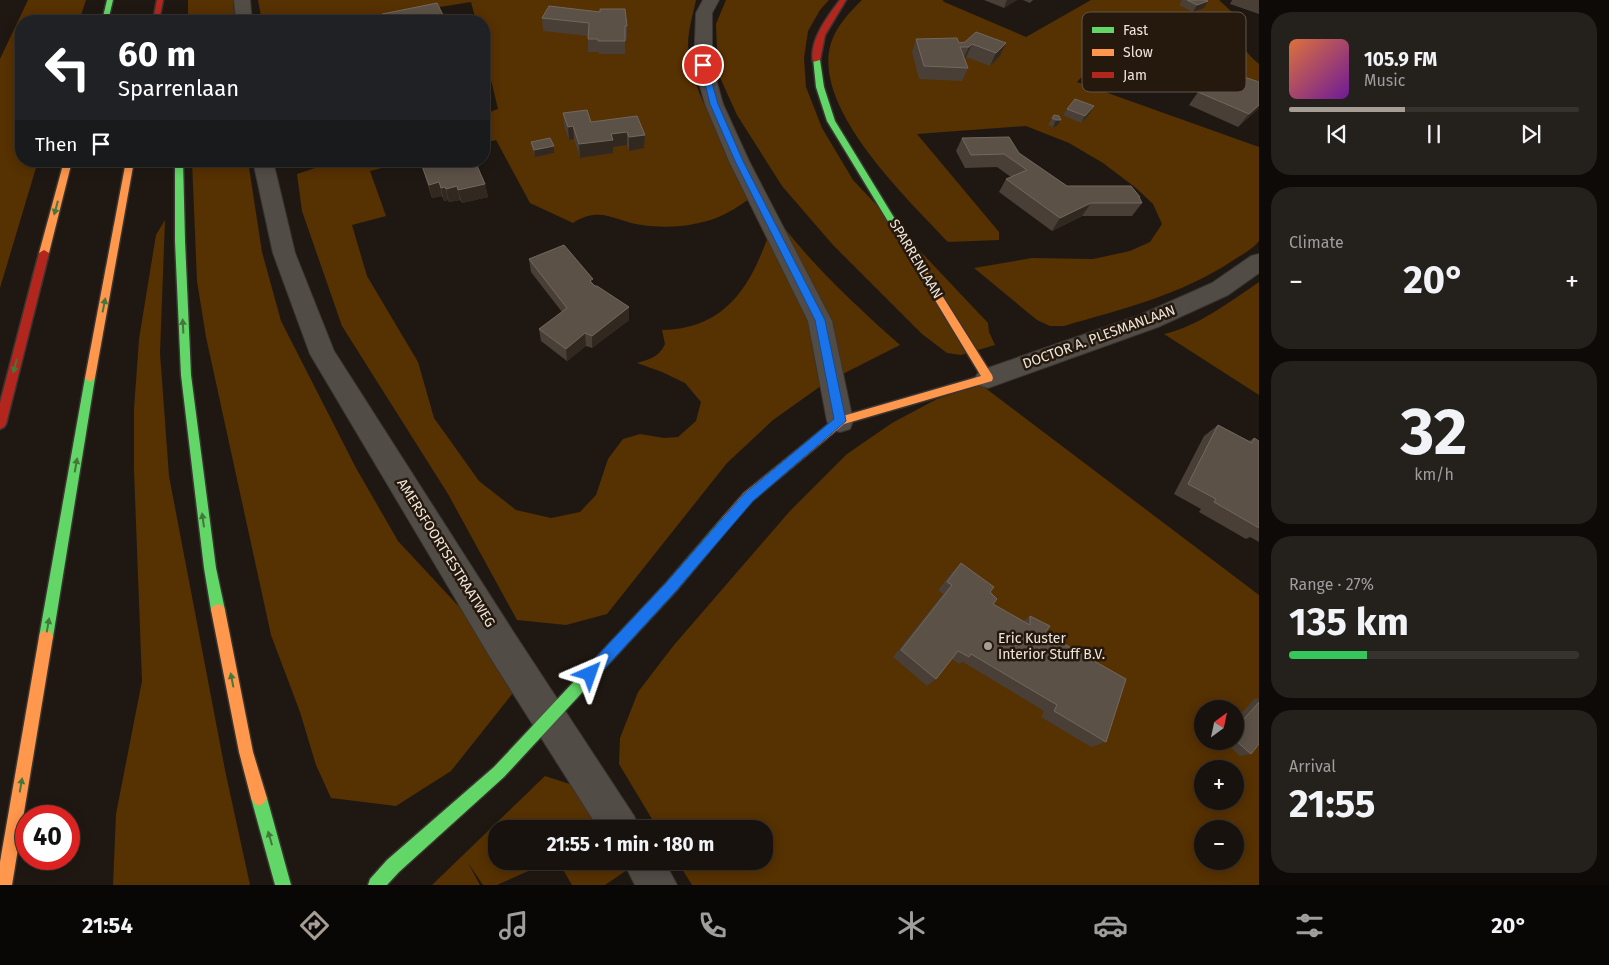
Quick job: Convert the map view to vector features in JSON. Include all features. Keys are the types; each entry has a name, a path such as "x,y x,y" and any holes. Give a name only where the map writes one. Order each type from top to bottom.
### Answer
{"main road":[{"path":"106,15 110,0"},
{"path":"157,15 160,0"},
{"name":"SPARRENLAAN","path":"843,0 831,14 817,44 816,77 831,121 988,378"},
{"path":"0,424 66,167"},
{"path":"4,885 129,167"},
{"path":"180,167 180,241 186,374 210,568 246,752 283,885"},
{"path":"376,885 394,866 498,772 550,718 671,588 748,498 840,421 988,378"}],"street":[{"path":"242,0 243,15"},
{"path":"711,0 704,13 703,65 714,104 739,161 820,320 840,421"},
{"name":"AMERSFOORTSESTRAATWEG","path":"264,167 284,253 323,354 502,645 615,820"},
{"name":"DOCTOR A. PLESMANLAAN","path":"988,378 1150,321 1220,289 1259,262"},
{"path":"648,870 657,885"}],"shaded area":[{"path":"28,0 86,0 81,15 21,15"},
{"path":"188,0 233,0 234,15 188,15"},
{"path":"258,0 696,0 688,45 690,63 696,82 703,103 713,123 758,193 725,214 685,226 652,226 600,215 592,215 573,223 530,203 496,140 490,142 490,112 498,109 490,76 490,15 474,15 471,2 389,15 261,15"},
{"path":"726,0 829,0 820,10 808,31 804,58 806,87 822,128 853,180 988,323 989,332 995,345 961,355 947,353 922,334 833,245 782,186 737,115 718,73 716,24"},
{"path":"862,0 944,0 942,1 1026,37 1091,0 1219,0 1232,12 1082,12 1082,77 1077,82 1082,84 1082,92 1105,92 1259,147 1259,241 1246,252 1213,273 1151,300 1064,326 1050,326 1037,320 974,268 1032,258 1093,259 1130,251 1150,242 1162,224 1153,204 1136,188 1103,163 1069,143 1026,126 917,134 999,232 999,240 948,242 910,202 867,151 849,123 835,95 829,68 831,43 840,25"},
{"path":"15,27 15,167 36,167 0,288 0,59"},
{"path":"1246,51 1259,64 1259,84 1246,80"},
{"path":"192,167 249,167 262,252 281,321 356,468 398,541 477,626 513,693 451,771 396,806 331,798 316,765 300,712 271,635 206,337 197,281"},
{"path":"318,167 386,167 370,171 386,216 352,225 367,276 418,362 434,418 479,481 516,510 551,518 580,512 596,495 608,459 623,439 640,434 664,438 678,437 696,421 701,402 685,383 637,363 654,357 660,352 665,344 662,330 686,327 707,320 724,309 738,295 750,278 759,259 775,216 834,284 900,345 825,383 773,420 727,463 607,614 566,625 517,620 448,494 342,326 302,211 297,174"},
{"path":"165,220 160,353 169,476 225,770 250,885 113,885 116,814 142,681 134,470 134,409 139,339 156,235"},
{"path":"1259,282 1259,395 1164,334 1189,326"},
{"path":"980,384 1259,595 1259,885 692,885 683,870 773,870 773,820 653,820 619,764 620,738 638,692 674,645 790,511 847,454 892,423 937,399"},
{"path":"545,776 576,786 597,820 499,820"},
{"path":"488,831 488,870 531,870 497,885 483,885 468,863 480,885 432,885"},
{"path":"563,870 627,870 605,885 572,885"}],"building":[{"path":"1187,0 1205,0 1208,1 1197,5"},
{"path":"437,3 443,15 383,15"},
{"path":"549,6 600,12 600,9 625,9 627,26 625,26 625,41 588,39 589,23 542,18"},
{"path":"976,32 1006,43 996,53 972,44 969,47 960,47 968,68 924,66 916,39 957,38 959,43 965,42"},
{"path":"1246,78 1259,82 1259,105 1249,114 1198,92 1246,92"},
{"path":"1075,99 1094,106 1085,116 1067,109"},
{"path":"587,110 591,122 637,116 645,135 629,137 627,132 611,134 613,140 579,144 573,126 568,127 563,113"},
{"path":"1054,115 1059,116 1061,120 1052,118"},
{"path":"1009,137 1019,153 1067,186 1131,186 1140,197 1142,203 1091,203 1060,218 1006,179 1027,170 1004,154 971,155 962,138"},
{"path":"550,138 554,146 534,150 531,142"},
{"path":"422,167 478,167 485,184 458,190 457,186 446,189 445,187 441,188 439,182 429,185"},
{"path":"564,245 593,279 590,281 595,286 629,307 592,336 585,333 566,349 539,329 567,308 529,259"},
{"path":"1218,425 1252,443 1254,438 1259,441 1259,528 1214,502 1216,499 1188,484"},
{"path":"961,563 994,587 990,592 997,599 993,604 1030,625 1030,616 1050,626 1045,633 1126,679 1106,742 1054,711 1057,705 971,654 969,657 958,651 936,679 901,650 952,585 947,582"},
{"path":"1259,702 1259,744 1251,754 1244,748 1244,719"}],"traffic: fast":[{"path":"106,15 110,0"},
{"path":"816,60 820,87 831,121 920,267"},
{"path":"179,167 180,241 186,375 210,568 218,610"},
{"path":"46,637 90,378"},
{"path":"376,885 393,866 499,772 671,587 727,521"},
{"path":"259,798 283,885"}],"traffic: slow":[{"path":"44,253 66,167"},
{"path":"90,378 129,167"},
{"path":"727,521 748,497 840,421 988,378 920,267"},
{"path":"218,610 246,752 259,798"},
{"path":"4,885 46,637"}],"traffic: jam":[{"path":"157,15 160,0"},
{"path":"816,60 821,35 843,0"},
{"path":"0,424 44,253"}],"place":[{"name":"Eric Kuster Interior Stuff B.V.","path":"988,646"}],"route":[{"path":"590,674 671,588 748,498 840,421 820,320 739,161 714,104 703,65"}]}
